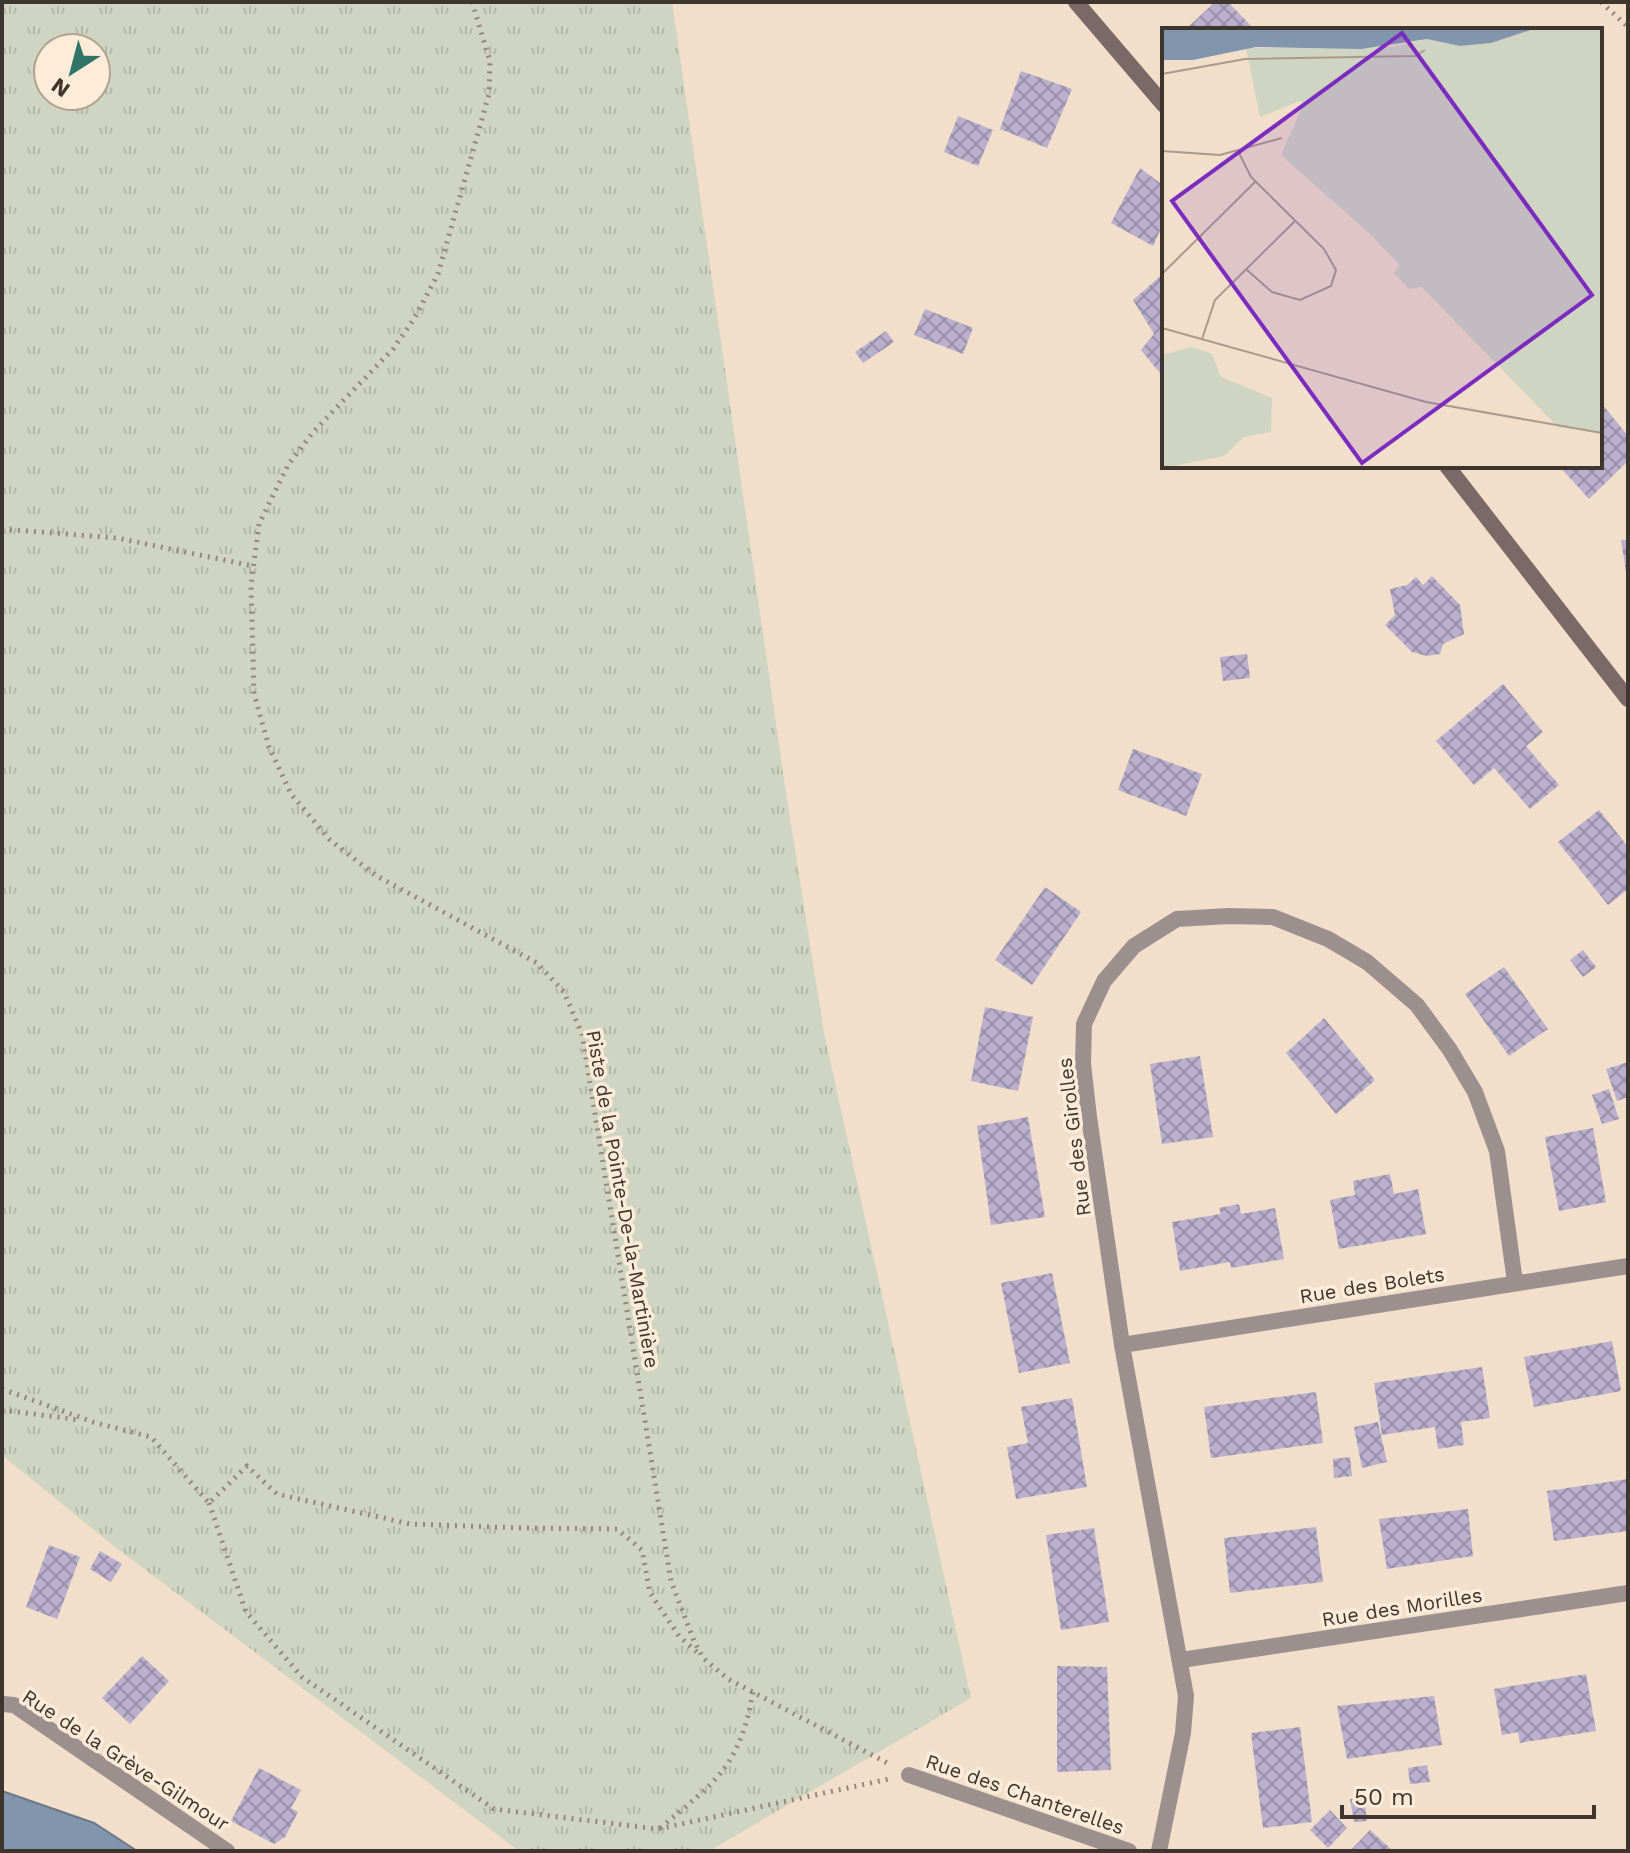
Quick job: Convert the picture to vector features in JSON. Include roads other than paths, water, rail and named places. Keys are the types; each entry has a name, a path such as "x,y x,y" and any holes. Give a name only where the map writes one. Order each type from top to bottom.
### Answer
{"street":[{"path":"1076,2 1162,103"},
{"path":"1449,468 1628,699"},
{"name":"Rue des Girolles","path":"1159,1851 1183,1733 1186,1696 1122,1345 1089,1117 1083,1064 1084,1024 1104,981 1134,946 1177,919 1273,917 1328,939 1367,962 1417,1005 1450,1050 1475,1092 1497,1151 1515,1282"},
{"name":"Rue des Bolets","path":"1122,1345 1628,1266"},
{"name":"Rue des Morilles","path":"1181,1660 1628,1593"},
{"name":"Rue de la Grève-Gilmour","path":"2,1704 14,1705 227,1851"},
{"name":"Rue des Chanterelles","path":"909,1775 1129,1851"}],"water":[{"path":"2,1791 94,1823 137,1851 2,1851"}]}
